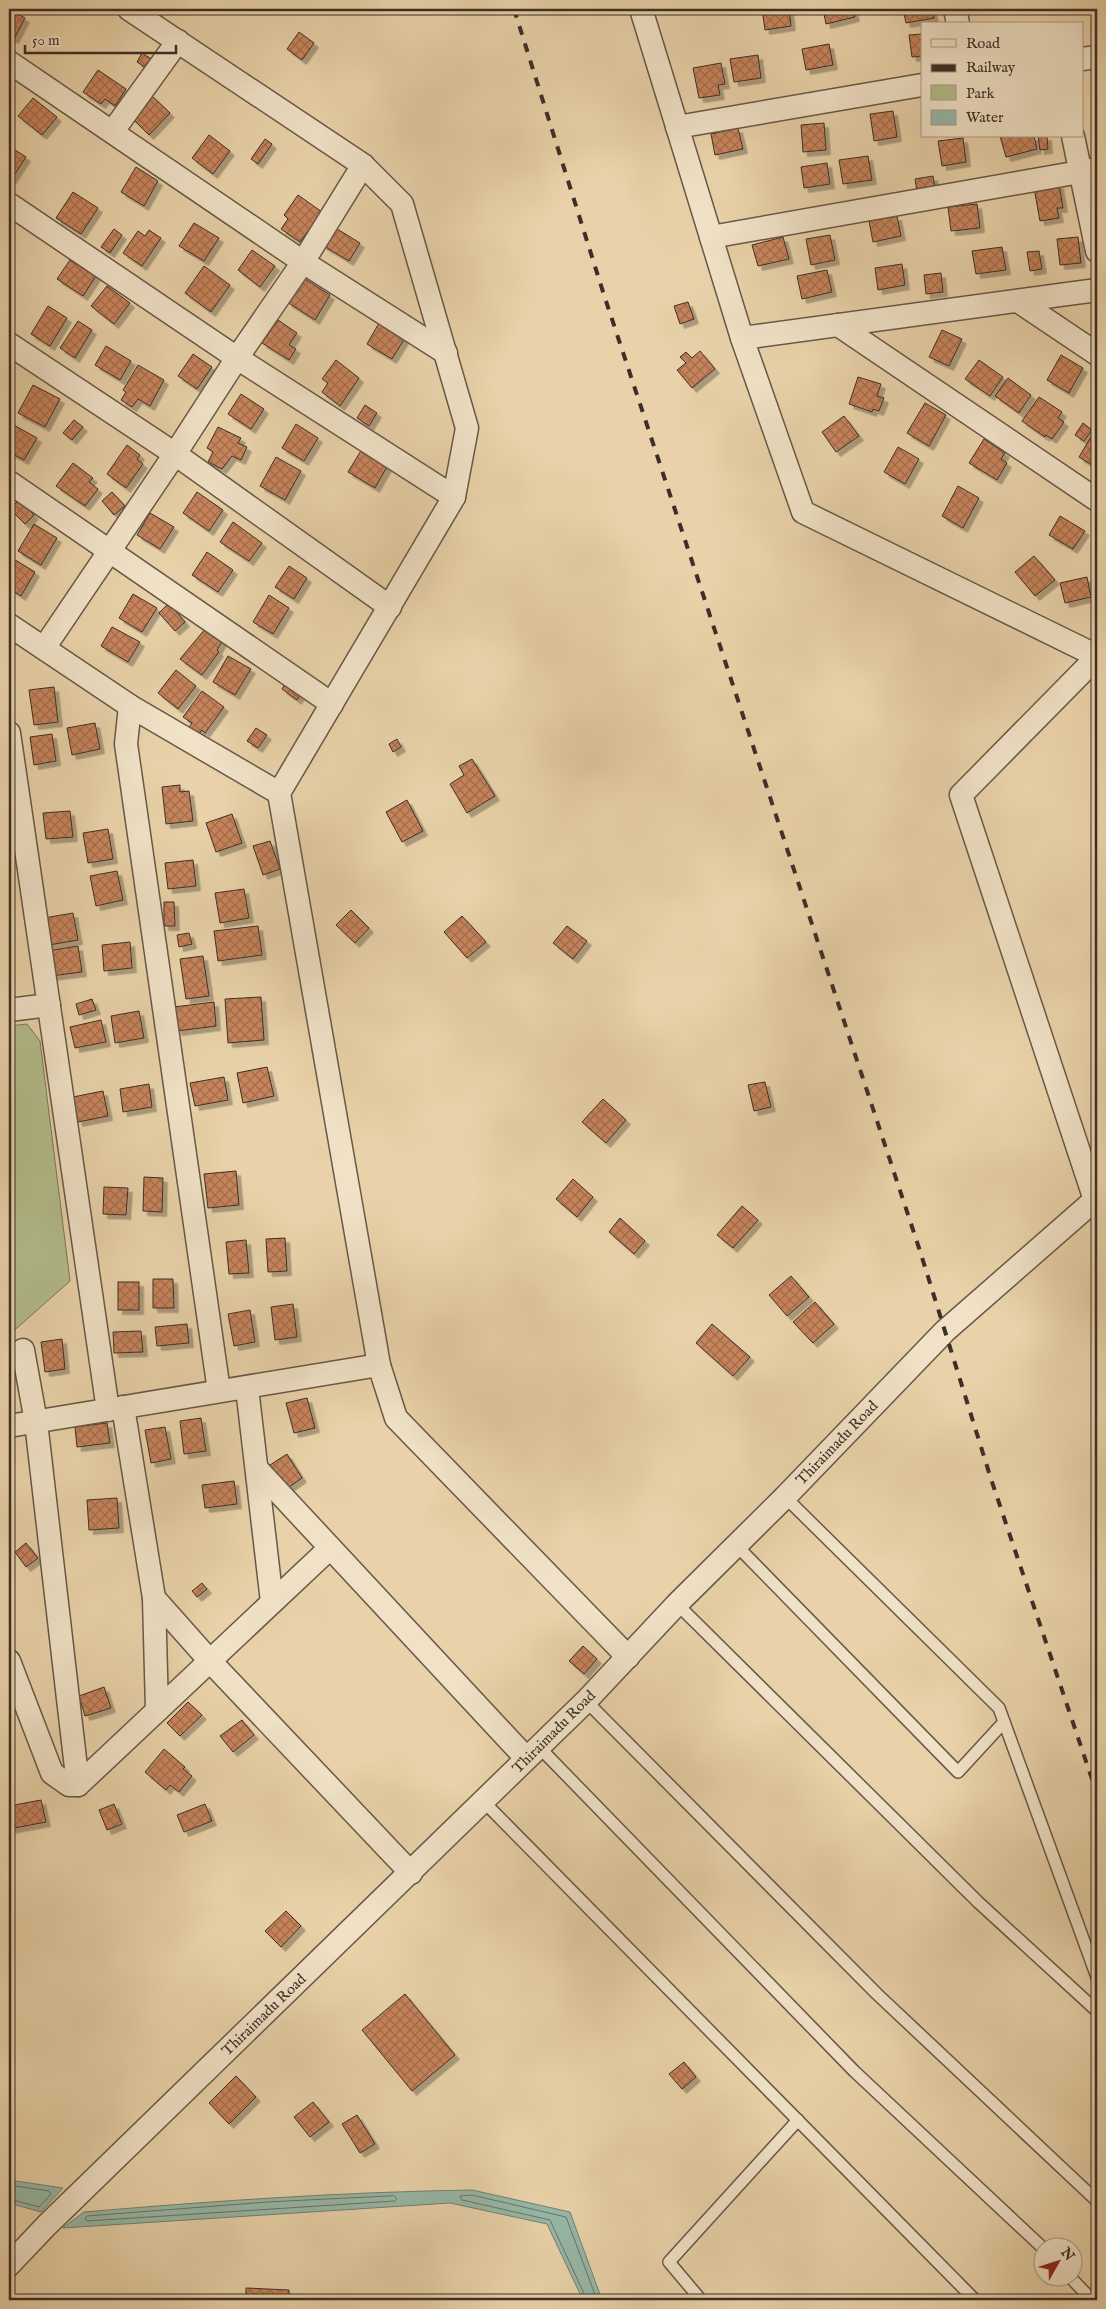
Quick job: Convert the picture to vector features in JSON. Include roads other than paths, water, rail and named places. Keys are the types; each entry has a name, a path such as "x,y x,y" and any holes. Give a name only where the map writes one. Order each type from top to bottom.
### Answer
{"street":[{"path":"129,9 363,165 402,204 467,428 454,497 279,793 379,1365 396,1418 628,1657"},
{"path":"641,9 742,338 803,512 1097,656 961,795 1096,1199"},
{"path":"955,9 958,22"},
{"path":"113,131 178,41"},
{"path":"1084,59 1097,57"},
{"path":"9,62 113,131 302,262 446,353"},
{"path":"677,127 921,85"},
{"path":"1074,138 1089,170 1097,251"},
{"path":"44,648 175,454 236,358 302,262 363,165"},
{"path":"711,237 1089,170"},
{"path":"9,204 236,358 454,497"},
{"path":"742,338 1097,290"},
{"path":"1018,301 1097,354"},
{"path":"838,325 1097,500"},
{"path":"9,344 175,454 390,607"},
{"path":"9,482 332,704"},
{"path":"9,625 130,706 279,793"},
{"path":"130,706 126,744 219,1391"},
{"path":"9,733 49,1006 115,1408 154,1598 157,1710"},
{"path":"9,1010 49,1006"},
{"name":"Thiraimadu Road","path":"9,2265 47,2225 586,1701 677,1604 737,1546 945,1331 1096,1199"},
{"path":"23,1350 36,1422 78,1785"},
{"path":"9,1426 379,1365"},
{"path":"247,1388 272,1602"},
{"path":"258,1470 329,1549 532,1752"},
{"path":"9,1661 52,1773 69,1786 78,1785 329,1549"},
{"path":"154,1598 210,1661 411,1873"}],"lane":[{"path":"786,1496 999,1708 1097,1977"},
{"path":"737,1546 958,1772 1004,1722"},
{"path":"677,1604 978,1902 1097,2011"},
{"path":"586,1701 877,1994 1097,2201"},
{"path":"532,1752 854,2071 1034,2240"},
{"path":"484,1802 975,2300"},
{"path":"701,2300 669,2262 798,2120"},
{"path":"1079,2286 1092,2300"}],"water":[{"path":"9,2180 63,2188 41,2212 9,2203"},
{"path":"472,2190 570,2212 602,2300 583,2300 547,2224 450,2203 63,2228 84,2212 278,2198"}],"railway":[{"path":"514,9 604,295 920,1251 991,1479 1097,1794"}]}
